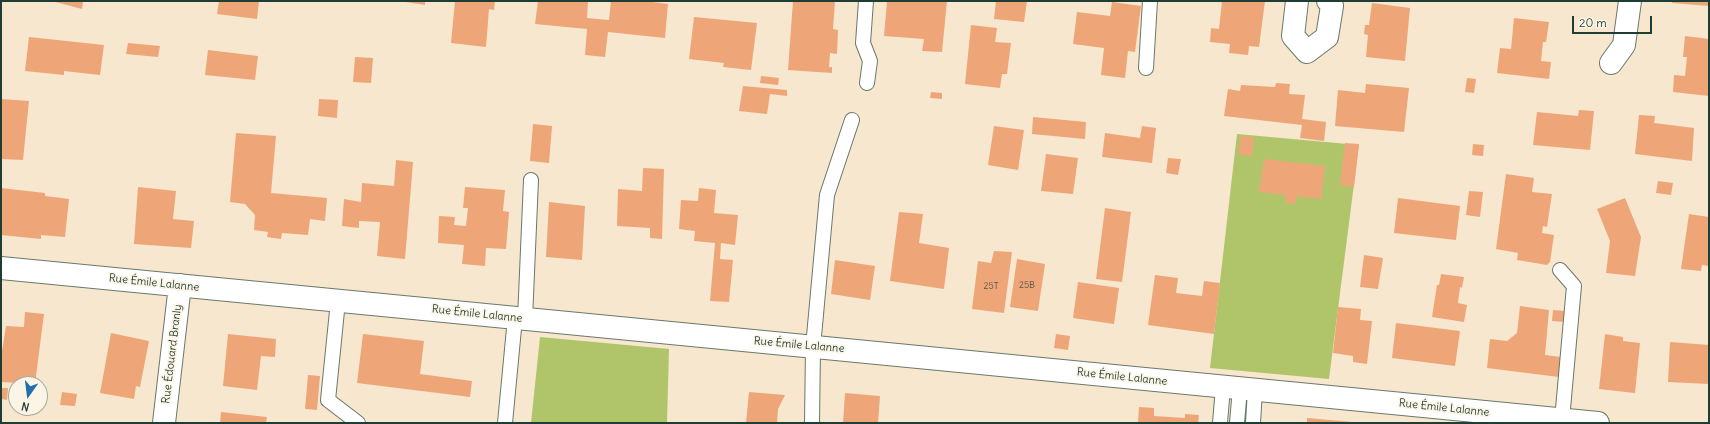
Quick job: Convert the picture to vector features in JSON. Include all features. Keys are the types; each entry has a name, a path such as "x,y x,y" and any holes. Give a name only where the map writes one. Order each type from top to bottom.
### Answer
{"street":[{"path":"1297,1 1294,36 1307,52 1327,37 1332,6 1328,1"},
{"path":"1611,63 1624,45 1630,1"},
{"name":"Rue Émile Lalanne","path":"1,268 1239,388 1462,416 1598,423"},
{"name":"Rue Édouard Branly","path":"164,423 180,285"}],"lane":[{"path":"866,1 863,43 870,61 866,83"},
{"path":"1146,68 1150,1"},
{"path":"812,423 813,347 827,195 852,120"},
{"path":"505,423 520,318 531,180"},
{"path":"1560,270 1574,286 1562,420"},
{"path":"338,301 328,400 358,423"},
{"path":"1220,423 1239,388"},
{"path":"1237,423 1239,388"},
{"path":"1239,388 1253,423"}],"green space":[{"path":"1237,134 1359,145 1329,379 1210,368"},
{"path":"540,337 669,349 667,423 531,423"}],"building":[{"path":"52,1 83,1 82,9"},
{"path":"219,1 259,1 257,19 217,14"},
{"path":"399,1 425,1 425,5"},
{"path":"455,1 495,1 494,10 489,9 486,47 451,43"},
{"path":"538,1 588,1 587,18 609,20 611,1 645,1 668,4 665,38 608,32 605,57 585,55 587,29 535,24"},
{"path":"793,1 835,1 833,29 838,30 837,54 830,53 829,67 832,67 832,73 788,70"},
{"path":"887,1 947,1 942,52 922,51 924,39 884,36"},
{"path":"996,1 1027,1 1024,22 994,19"},
{"path":"1222,1 1265,1 1259,47 1249,46 1248,55 1229,53 1230,44 1210,42 1211,28 1219,29"},
{"path":"1672,1 1709,1 1709,6 1672,3"},
{"path":"1112,2 1141,6 1135,52 1128,51 1125,78 1101,75 1104,48 1073,44 1077,12 1110,16"},
{"path":"1372,3 1410,8 1405,61 1366,57 1368,35 1364,34 1365,25 1369,25"},
{"path":"694,17 757,23 751,70 723,67 724,63 689,59"},
{"path":"1514,18 1549,22 1546,42 1543,42 1541,61 1551,62 1549,79 1497,73 1500,48 1511,49"},
{"path":"971,25 997,28 995,42 1011,43 1007,74 1002,74 1000,88 965,84"},
{"path":"1685,36 1709,39 1709,96 1673,92 1674,75 1685,76 1687,57 1683,57"},
{"path":"29,37 104,45 100,75 64,71 64,75 25,71"},
{"path":"128,43 160,46 158,57 126,54"},
{"path":"208,50 258,56 255,80 205,75"},
{"path":"355,57 373,58 371,83 353,82"},
{"path":"761,76 779,78 778,85 760,83"},
{"path":"1467,78 1476,79 1474,93 1465,92"},
{"path":"1276,83 1290,84 1289,94 1305,95 1302,119 1326,122 1324,141 1300,138 1302,125 1224,116 1228,89 1240,91 1241,85 1275,87"},
{"path":"1366,84 1409,88 1404,132 1335,126 1338,90 1365,93"},
{"path":"743,86 787,90 787,96 770,94 767,114 739,111"},
{"path":"931,92 942,93 942,99 930,98"},
{"path":"1,99 29,101 23,160 1,159"},
{"path":"319,99 338,100 337,118 318,116"},
{"path":"1579,110 1594,111 1590,150 1533,145 1537,112 1578,116"},
{"path":"1639,115 1655,116 1654,123 1694,128 1692,161 1635,154"},
{"path":"1033,117 1086,122 1085,139 1032,134"},
{"path":"533,124 552,126 549,163 530,161"},
{"path":"994,126 1024,130 1018,170 988,165"},
{"path":"1142,126 1156,128 1152,163 1102,157 1105,133 1140,138"},
{"path":"236,133 276,136 271,193 327,198 325,221 310,219 308,235 282,233 281,239 267,237 268,232 254,230 255,215 245,204 230,202"},
{"path":"1241,136 1254,137 1252,156 1238,154"},
{"path":"1345,143 1359,144 1354,187 1340,185"},
{"path":"1473,144 1484,145 1483,156 1472,155"},
{"path":"1046,154 1078,158 1073,194 1041,191"},
{"path":"1168,158 1181,159 1178,175 1166,173"},
{"path":"1264,159 1325,166 1321,199 1296,196 1295,204 1285,203 1286,195 1259,192"},
{"path":"396,160 413,162 405,259 377,256 380,222 359,221 359,228 342,226 344,199 361,202 362,183 394,186"},
{"path":"643,168 664,169 662,239 650,238 650,228 617,226 618,189 642,191"},
{"path":"1506,174 1534,178 1532,192 1552,194 1547,227 1543,226 1542,233 1554,235 1550,262 1547,265 1517,260 1518,253 1496,249"},
{"path":"1658,181 1673,183 1671,195 1656,193"},
{"path":"138,187 176,191 173,219 194,221 191,248 134,244"},
{"path":"465,187 505,190 503,211 509,212 506,249 486,248 485,266 462,264 464,245 438,243 439,216 455,217 454,225 466,226 468,208 463,208"},
{"path":"1,188 45,193 45,196 69,199 65,237 41,235 41,239 1,235"},
{"path":"699,188 716,190 714,213 738,215 735,245 721,243 720,259 733,260 729,302 710,301 715,243 694,241 695,231 679,229 681,200 698,201"},
{"path":"1469,191 1483,192 1480,217 1466,215"},
{"path":"1398,198 1460,206 1456,240 1394,233"},
{"path":"1625,198 1641,237 1635,276 1606,273 1610,241 1597,209"},
{"path":"549,202 585,206 582,260 546,257"},
{"path":"1105,208 1131,212 1122,282 1096,279"},
{"path":"899,212 923,214 919,243 949,248 944,289 890,281"},
{"path":"1689,214 1709,217 1709,266 1702,265 1701,271 1681,269"},
{"path":"994,251 1012,252 1004,313 972,309 978,261 991,263"},
{"path":"1364,255 1383,258 1378,289 1360,287"},
{"path":"1017,259 1045,264 1038,311 1010,307"},
{"path":"835,260 875,266 870,300 831,294"},
{"path":"1441,274 1464,277 1462,288 1460,287 1458,303 1467,305 1464,322 1432,317 1437,285 1439,285"},
{"path":"1155,275 1178,278 1176,293 1202,296 1204,281 1220,283 1214,334 1148,325"},
{"path":"1078,282 1119,288 1114,324 1073,318"},
{"path":"1520,306 1549,310 1545,355 1561,357 1559,377 1487,368 1490,339 1507,341 1517,333"},
{"path":"1338,307 1361,309 1360,320 1372,321 1367,364 1353,362 1353,356 1333,353"},
{"path":"1553,310 1565,311 1564,322 1552,321"},
{"path":"25,312 44,314 36,376 8,376 8,382 1,382 1,358 6,326 24,327"},
{"path":"1396,323 1460,331 1455,366 1392,358"},
{"path":"111,333 149,341 140,387 136,386 134,399 100,393"},
{"path":"228,334 276,339 275,357 261,356 257,390 223,386"},
{"path":"363,334 424,341 420,374 472,381 470,397 357,383"},
{"path":"1056,334 1070,336 1068,350 1054,348"},
{"path":"1605,334 1623,337 1623,341 1640,343 1635,393 1599,389"},
{"path":"1670,342 1709,345 1709,384 1668,382"},
{"path":"308,375 320,376 317,410 305,409"},
{"path":"1,388 8,388 7,400 1,399"},
{"path":"62,392 77,394 75,406 60,405"},
{"path":"749,392 785,395 778,409 777,423 746,423"},
{"path":"845,393 880,396 878,423 843,423"},
{"path":"1139,407 1154,408 1154,416 1185,418 1185,414 1199,415 1198,423 1138,423"},
{"path":"221,412 267,417 266,423 220,423"},
{"path":"1307,418 1352,422 1352,423 1307,423"}]}
